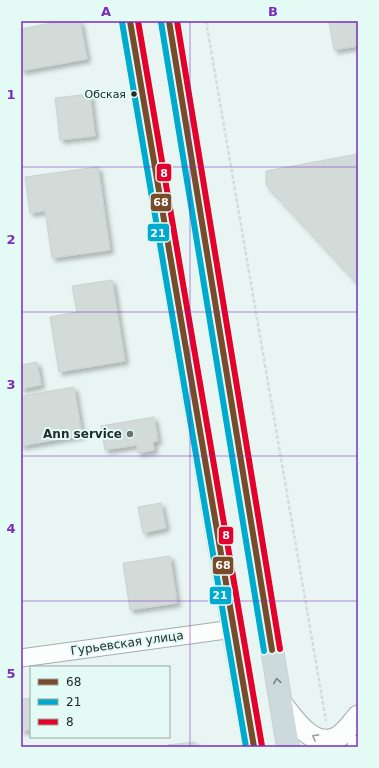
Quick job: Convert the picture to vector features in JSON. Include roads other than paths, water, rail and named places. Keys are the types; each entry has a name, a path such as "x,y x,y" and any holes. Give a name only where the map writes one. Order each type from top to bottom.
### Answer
{"highway":[{"path":"130,21 232,629 254,747"},
{"path":"169,21 288,747"}],"street":[{"name":"Гурьевская улица","path":"21,658 232,629"},
{"path":"281,703 300,726 312,736 320,740 329,741 339,736 358,716"}],"place":[{"name":"Обская","path":"134,94"},
{"name":"Ann service","path":"130,434"}]}
